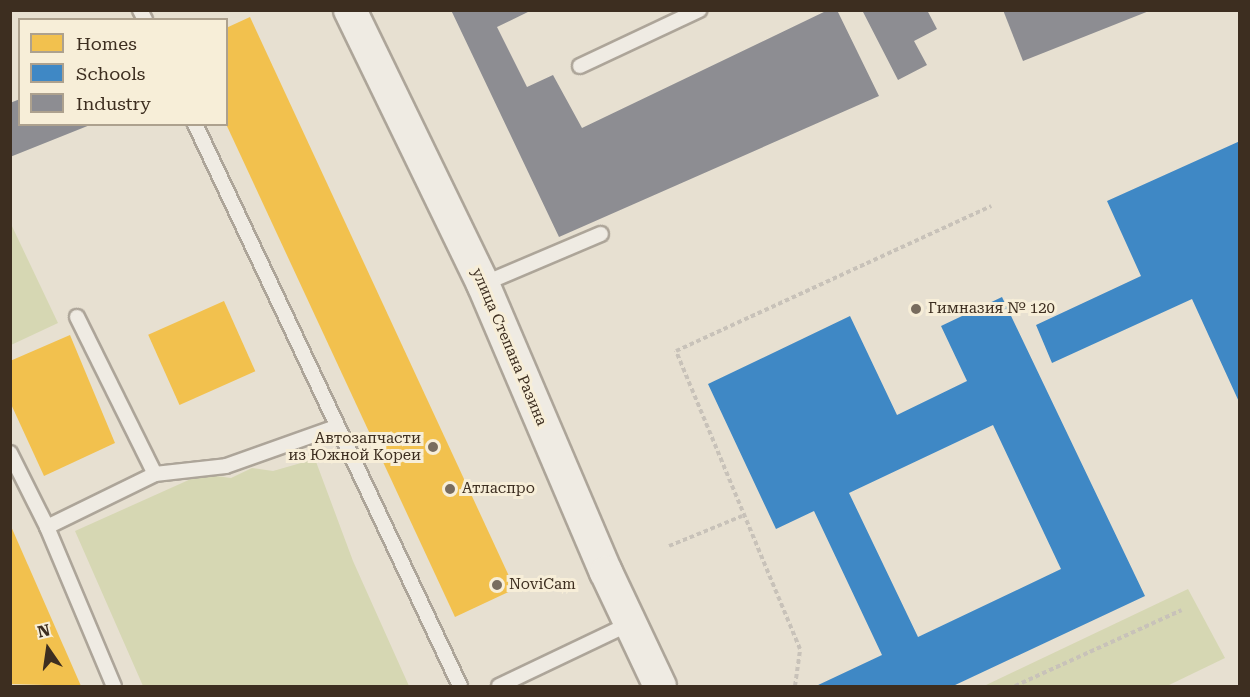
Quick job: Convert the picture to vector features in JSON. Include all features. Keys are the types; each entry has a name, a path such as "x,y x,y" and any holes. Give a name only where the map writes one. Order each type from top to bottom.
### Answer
{"street":[{"name":"улица Степана Разина","path":"350,10 483,284 629,624 660,687"}],"lane":[{"path":"580,66 699,10"},
{"path":"196,126 460,687"},
{"path":"483,284 601,234"},
{"path":"77,317 155,474"},
{"path":"47,527 155,474 226,466 336,427"},
{"path":"10,453 47,527 114,687"},
{"path":"499,687 629,624"}],"path":[{"path":"795,687 800,649 742,516 676,351 991,206"},
{"path":"669,546 742,516"},
{"path":"1015,687 1182,610"}],"green space":[{"path":"10,222 58,323 11,345 10,345"},
{"path":"315,459 353,561 409,686 143,686 75,531 202,474 231,478 252,468 273,471"},
{"path":"1188,589 1225,658 1167,686 984,686"}],"building: Homes":[{"path":"250,17 515,589 455,617 227,126 228,27"},
{"path":"224,301 255,371 179,405 148,335"},
{"path":"70,335 115,443 44,476 10,402 10,361"},
{"path":"10,524 81,686 10,684"}],"building: Schools":[{"path":"1240,141 1240,404 1192,299 1052,363 1036,325 1141,276 1107,201"},
{"path":"1002,297 1145,596 953,686 816,686 882,655 814,511 776,529 708,384 850,316 897,415 967,381 941,326","holes":["993,425 1061,569 918,637 849,493"]}],"building: Industry":[{"path":"451,10 532,10 497,27 527,87 553,75 582,128 828,10 837,10 879,96 559,237"},
{"path":"862,10 927,10 937,29 914,41 927,65 898,80"},
{"path":"1003,10 1149,10 1149,11 1023,61"},
{"path":"18,100 18,126 88,126 10,157 10,103"}],"place":[{"name":"Гимназия № 120","path":"916,309"},
{"name":"Автозапчасти из Южной Кореи","path":"433,447"},
{"name":"Атласпро","path":"450,489"},
{"name":"NoviСam","path":"497,585"}]}
